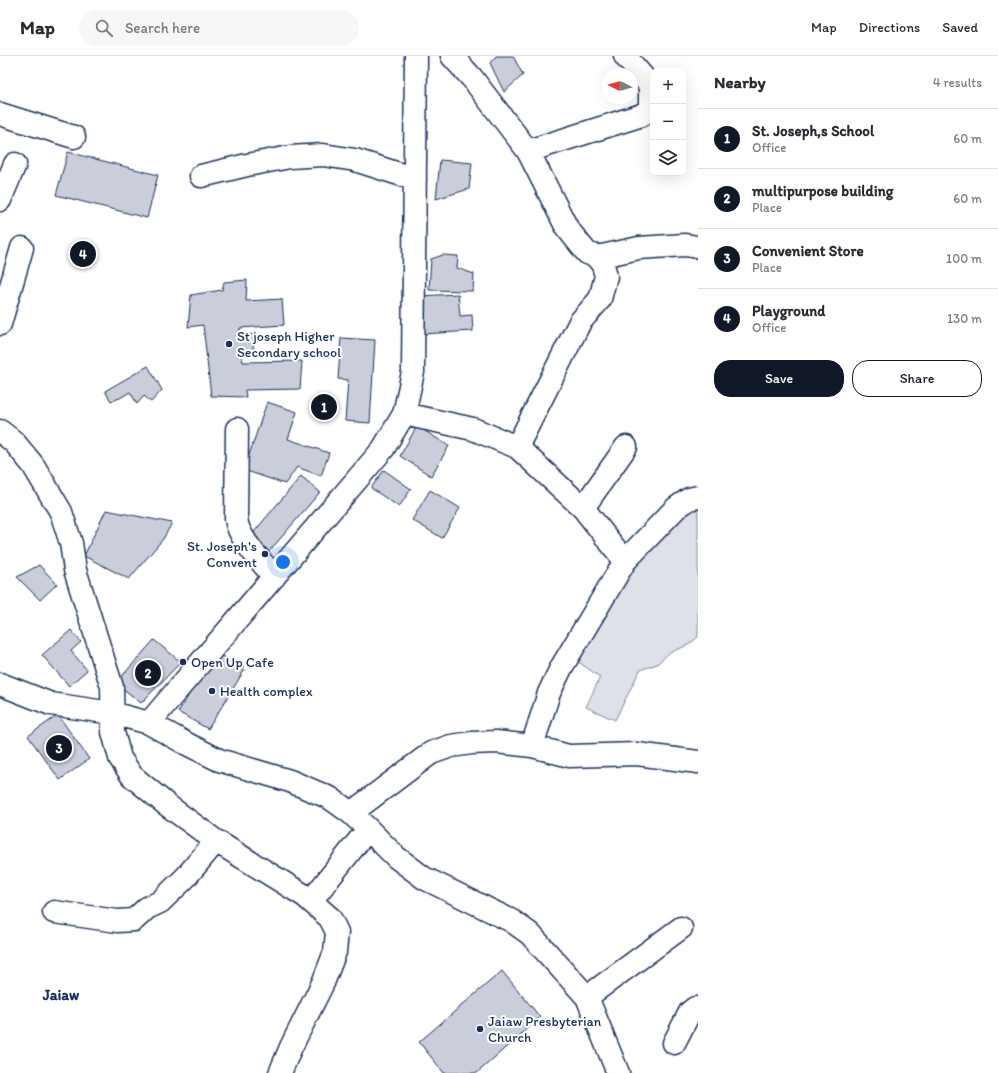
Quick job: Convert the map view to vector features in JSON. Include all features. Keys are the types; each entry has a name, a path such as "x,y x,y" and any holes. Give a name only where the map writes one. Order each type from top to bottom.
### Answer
{"street":[{"path":"149,722 383,449 404,414 413,372 416,56"},
{"path":"452,56 472,78 528,151 567,228 587,253 596,256 639,248 685,245 698,246"},
{"path":"528,151 642,115 650,108 650,86 625,56"},
{"path":"0,114 74,137"},
{"path":"200,176 290,157 323,155 355,160 415,179"},
{"path":"0,200 14,164"},
{"path":"0,324 22,248"},
{"path":"517,447 580,322 600,299 606,276 603,265 596,256"},
{"path":"404,414 473,429 517,447 583,508 625,561"},
{"path":"237,429 237,527 244,539 274,577"},
{"path":"0,431 14,442 33,465 61,512 71,543 75,570 112,687 113,732 120,758 132,776 167,805 216,841 299,892 311,901 330,918 337,932 335,952 280,1073"},
{"path":"583,508 626,447"},
{"path":"532,746 549,693 555,680 625,561 676,508 689,499 698,497"},
{"path":"0,684 51,704 112,713 149,722 187,744 219,760 290,781 330,798 351,813 396,857 424,878 512,921 530,934 587,997 618,1073"},
{"path":"351,813 431,753 452,746 472,743 496,742 532,746 569,756 637,754 698,762"},
{"path":"311,901 368,829"},
{"path":"54,912 117,920 134,920 147,908 160,902 185,878 216,841"},
{"path":"587,997 681,928"},
{"path":"674,1043 690,1012 694,1008 698,1008"}],"shaded area":[{"path":"698,504 698,637 688,645 669,653 657,664 640,670 615,720 586,707 600,677 574,659 606,601 667,526"}],"building":[{"path":"496,56 513,56 523,75 504,92 490,63"},
{"path":"68,152 158,175 147,218 56,195"},
{"path":"440,160 472,163 469,189 436,199"},
{"path":"443,255 458,256 457,268 474,274 473,291 429,290 431,259"},
{"name":"St joseph Higher Secondary school","path":"247,280 246,301 282,299 284,325 240,328 240,336 254,334 253,352 241,354 243,362 302,361 300,389 245,390 246,397 211,396 203,325 188,327 191,295 222,290 224,282"},
{"path":"458,294 460,316 472,315 473,331 422,334 419,296"},
{"path":"341,338 375,340 370,423 345,421 348,380 338,379"},
{"path":"148,366 162,390 151,402 144,396 137,404 130,392 111,401 105,391"},
{"path":"267,402 297,412 288,439 329,453 321,476 297,467 285,484 244,470"},
{"path":"417,426 449,446 431,476 400,456"},
{"path":"384,470 411,489 399,507 371,488"},
{"path":"301,476 320,492 267,554 249,538"},
{"path":"430,490 460,508 442,538 412,520"},
{"path":"106,510 172,523 163,539 129,579 84,556"},
{"path":"39,565 57,584 40,600 17,577"},
{"path":"71,630 81,642 71,651 87,670 69,686 42,655"},
{"path":"154,640 181,662 141,703 116,683"},
{"name":"Health complex","path":"216,652 245,669 208,729 178,712"},
{"path":"58,715 89,759 60,780 28,736"},
{"name":"Jaiaw Presbyterian Church","path":"502,971 540,1017 477,1073 444,1073 419,1042"}],"place":[{"name":"Playground","path":"83,254"},
{"name":"St joseph Higher Secondary school","path":"229,344"},
{"name":"St. Joseph,s School","path":"324,407"},
{"name":"St. Joseph's Convent","path":"265,554"},
{"name":"Open Up Cafe","path":"183,662"},
{"name":"multipurpose building","path":"148,673"},
{"name":"Health complex","path":"212,691"},
{"name":"Convenient Store","path":"59,748"},
{"name":"Jaiaw Presbyterian Church","path":"480,1029"}],"district":[{"name":"Jaiaw","path":"61,995"}]}
